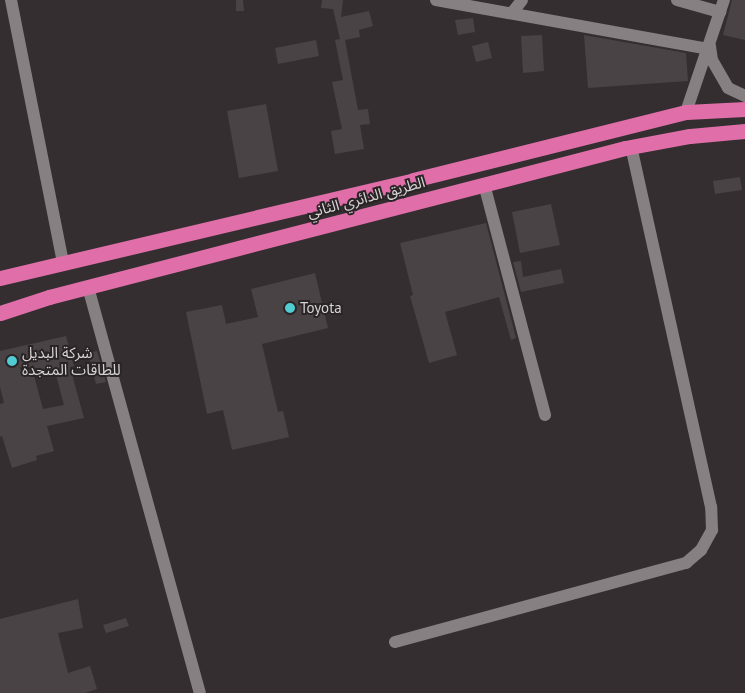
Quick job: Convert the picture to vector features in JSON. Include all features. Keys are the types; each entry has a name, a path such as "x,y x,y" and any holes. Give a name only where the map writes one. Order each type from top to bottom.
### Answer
{"highway":[{"name":"الطريق الدائري الثاني","path":"0,278 413,180 686,112 745,108"},
{"name":"الطريق الدائري الثاني","path":"0,313 49,297 484,184 631,148 690,136 745,132"},
{"path":"0,309 49,297"}],"street":[{"path":"12,0 63,262"},
{"path":"436,0 708,46"},
{"path":"512,13 522,0"},
{"path":"677,0 722,6 686,112"},
{"path":"708,46 712,60 728,88 745,96"},
{"path":"395,642 686,563 701,550 712,530 712,506 631,148"},
{"path":"484,184 545,415"},
{"path":"88,287 200,693"}],"building":[{"path":"236,0 243,0 244,11 236,11"},
{"path":"322,0 343,0 341,17 369,11 373,26 359,30 360,37 345,40 358,110 368,109 370,124 360,125 364,149 335,154 331,131 342,129 332,82 343,80 335,40 340,39 333,9 321,8"},
{"path":"732,0 745,0 745,40 723,35"},
{"path":"473,18 475,32 458,35 455,20"},
{"path":"542,35 544,71 523,73 521,36"},
{"path":"584,35 686,53 688,81 588,88"},
{"path":"316,40 319,56 278,64 275,48"},
{"path":"488,42 492,58 476,62 472,46"},
{"path":"266,104 278,171 239,178 227,111"},
{"path":"740,177 742,190 715,194 713,181"},
{"path":"551,204 560,245 520,253 512,212"},
{"path":"486,223 516,338 511,340 499,297 445,312 457,355 429,363 410,296 413,295 400,243"},
{"path":"521,261 523,277 561,269 564,283 521,292 513,262"},
{"path":"315,273 328,328 262,344 278,412 283,411 289,437 232,450 223,410 207,414 186,312 222,305 226,324 258,317 251,289"},
{"path":"66,336 74,366 70,367 84,418 47,426 54,451 36,456 37,460 12,468 2,436 0,437 0,404 4,403 0,387 0,351","holes":["55,371 64,405 43,409 34,376"]},
{"path":"97,351 106,382 96,384 88,353"},
{"path":"78,599 83,628 58,633 68,673 90,666 97,689 85,693 0,693 0,619"},
{"path":"126,618 129,626 106,633 103,625"}],"place":[{"name":"Toyota","path":"290,308"},
{"name":"شركة البديل للطاقات المتجدة","path":"12,361"}]}
